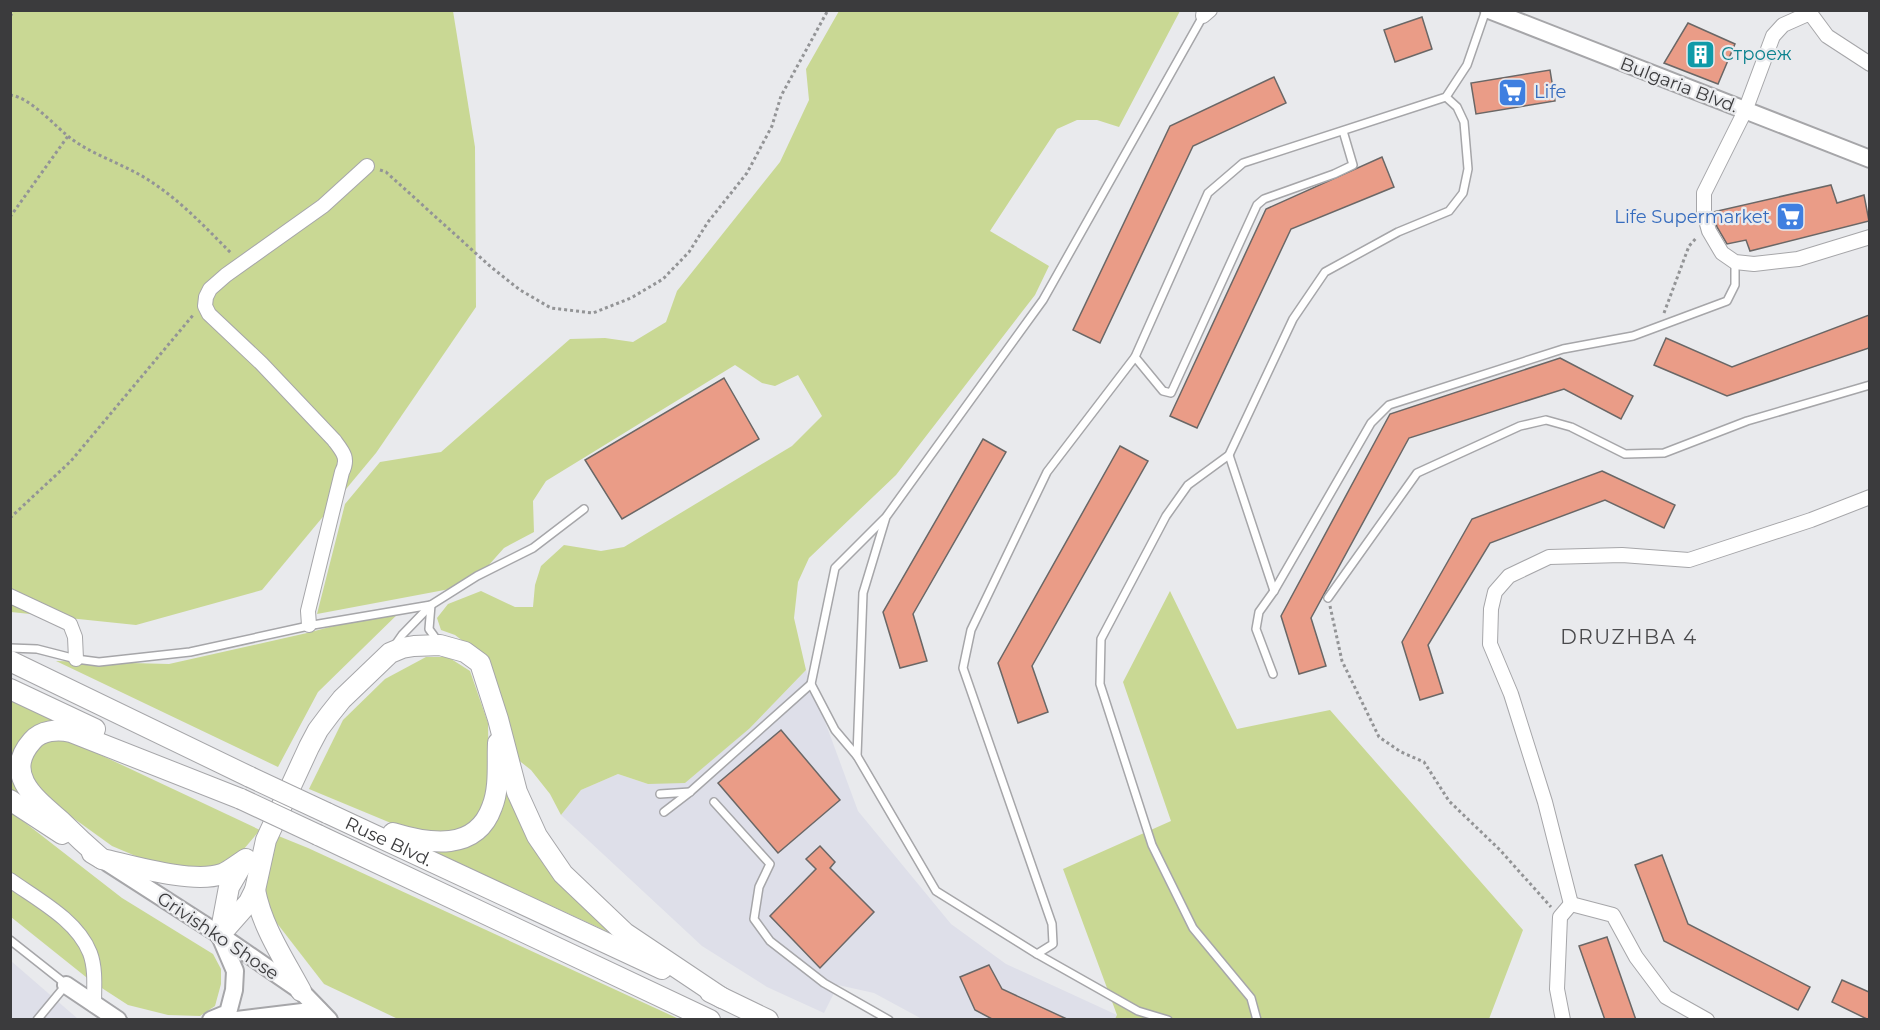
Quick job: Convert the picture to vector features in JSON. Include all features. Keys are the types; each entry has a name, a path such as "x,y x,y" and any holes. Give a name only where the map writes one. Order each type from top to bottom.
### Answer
{"main road":[{"path":"220,936 249,902 255,890 266,840 318,730 342,699 390,653 414,646 440,645 465,652 480,663 518,792 537,836 562,874 625,933 722,998"},
{"name":"Ruse Blvd.","path":"10,661 250,777 768,1020"},
{"name":"Ruse Blvd.","path":"10,689 711,1020"},
{"path":"327,813 413,839 454,842 466,836 477,829 492,808 497,776 498,719"},
{"path":"102,860 25,785 20,770 23,755 31,742 41,734 54,730 71,732 241,799"},
{"path":"10,800 102,860 176,874 203,876 223,874 246,859 266,840"},
{"path":"220,936 229,887 246,859"},
{"path":"255,890 269,930 301,991"}],"street":[{"name":"Bulgaria Blvd.","path":"1488,10 1869,159"},
{"path":"1869,64 1827,36 1810,12 1783,25 1773,36 1745,111 1704,193 1704,213 1709,231 1722,253 1736,262 1754,264 1798,259 1869,237"},
{"path":"309,626 308,611 342,472 346,464 344,454 334,440 270,372 209,314 205,306 206,297 210,289 242,263 323,206 368,166"},
{"path":"1571,904 1545,802 1511,694 1490,644 1491,609 1495,592 1509,576 1550,557 1622,555 1689,560 1811,520 1869,497"},
{"path":"10,596 70,624 75,637 76,659"},
{"name":"Grivishko Shose","path":"102,860 301,991 319,1016"},
{"path":"10,880 67,922 82,938 90,954 93,969 94,1005"},
{"path":"1563,1020 1557,989 1560,917 1571,904"},
{"path":"1571,904 1613,915 1636,957 1666,997 1707,1020"},
{"path":"211,1020 228,1012 234,990 235,971 220,936"},
{"path":"66,985 118,1020"},
{"path":"237,1020 319,1016"}],"lane":[{"path":"1037,954 1053,944 1052,924 963,668 971,630 1047,472 1135,357 1208,193 1243,163 1446,97 1467,65 1488,10"},
{"path":"664,812 690,792 811,684 836,568 886,517 1043,300 1206,12"},
{"path":"1257,1020 1251,998 1193,927 1152,844 1100,684 1101,639 1166,516 1188,485 1228,455 1293,319 1326,272 1398,232 1449,211 1462,193 1468,169 1464,122 1457,107 1446,97"},
{"path":"1135,357 1163,391 1171,393 1257,206 1264,199 1353,165 1343,131"},
{"path":"1273,674 1256,628 1259,612 1274,591 1371,423 1389,405 1563,349 1633,336 1727,301 1735,285 1736,262"},
{"path":"1328,598 1417,473 1520,426 1546,420 1571,428 1625,454 1664,453 1747,421 1869,385"},
{"path":"1228,455 1274,591"},
{"path":"390,653 402,635 431,605 477,576 533,548 584,509"},
{"path":"857,756 863,593 886,517"},
{"path":"10,648 37,650 99,662 190,652 309,626 431,605"},
{"path":"431,605 429,629 440,645"},
{"path":"811,684 835,730 857,756 936,891 1037,954 1138,1011 1168,1020"},
{"path":"660,794 690,792"},
{"path":"714,802 770,864 759,887 754,919 770,941 825,983 889,1020"},
{"path":"10,939 107,1020"},
{"path":"37,1020 66,985"}],"path":[{"path":"10,16 15,10"},
{"path":"368,166 386,172 491,267 520,290 551,308 593,313 631,298 663,279 688,252 708,222 747,173 772,126 781,96 828,10"},
{"path":"10,95 24,100 68,136 112,163 148,180 178,201 242,263"},
{"path":"10,217 68,136"},
{"path":"1659,326 1689,246 1707,225"},
{"path":"10,518 71,461 192,316 205,306"},
{"path":"1328,598 1342,661 1378,736 1401,752 1424,762 1449,801 1500,850 1560,917"}],"shaded area":[{"path":"806,670 858,811 951,924 1006,964 1117,1015 1115,1020 922,1019 874,993 838,985 824,1013 767,987 702,946 561,815 581,790 618,774 648,784 750,728"},
{"path":"11,961 78,1019 11,1019"}],"green space":[{"path":"11,11 453,11 475,147 476,307 376,453 262,590 136,625 11,612"},
{"path":"839,11 1180,11 1119,127 1097,120 1077,120 1057,129 990,231 1049,266 1035,295 896,475 809,558 798,582 794,618 806,670 750,728 685,783 648,784 618,774 581,790 561,815 550,794 531,770 512,755 488,660 455,635 441,630 437,618 448,604 481,591 515,607 533,607 535,585 541,566 564,545 601,551 624,547 792,446 822,416 798,375 775,386 762,383 735,365 546,481 533,501 534,532 504,548 471,585 317,614 345,504 380,462 441,452 570,339 605,338 633,342 666,322 677,291 780,162 809,100 806,69"},
{"path":"1170,591 1237,729 1330,710 1523,930 1489,1019 1115,1019 1117,1015 1063,869 1171,821 1123,682"},
{"path":"405,607 318,692 278,767 56,661 169,664 307,633"},
{"path":"426,657 448,657 470,671 488,723 489,792 481,814 464,830 440,837 415,833 309,789 343,720 385,679"},
{"path":"10,696 68,725 30,735 24,797 21,800 11,790"},
{"path":"46,741 71,741 260,830 232,863 219,870 167,865 138,857 112,846 40,794 28,767 33,752"},
{"path":"505,767 514,800 615,935 427,849 468,845"},
{"path":"10,811 122,898 213,954 221,969 221,984 215,1006 200,1016 168,1015 128,1005 91,981 11,917"},
{"path":"276,835 679,1019 398,1019 324,984 276,922 259,887"}],"building":[{"path":"1422,17 1432,49 1395,62 1384,30"},
{"name":"Строеж","path":"1688,23 1735,44 1718,84 1664,63"},
{"name":"Life","path":"1550,70 1555,101 1476,114 1471,83"},
{"path":"1274,77 1286,103 1193,146 1100,343 1073,330 1170,126"},
{"path":"1382,157 1394,187 1291,229 1197,428 1170,416 1266,209"},
{"name":"Life Supermarket","path":"1831,185 1837,203 1864,195 1869,221 1750,251 1746,240 1727,244 1717,227 1713,212"},
{"path":"1869,315 1869,348 1727,396 1654,365 1666,338 1732,367"},
{"path":"1560,358 1633,396 1621,419 1564,389 1409,438 1311,618 1326,666 1299,674 1281,616 1390,414"},
{"path":"724,378 759,439 622,519 585,460"},
{"path":"983,439 1006,452 913,614 927,661 900,668 883,612"},
{"path":"1120,446 1148,461 1032,666 1048,712 1018,723 998,663"},
{"path":"1602,471 1675,505 1664,528 1605,500 1490,543 1428,645 1443,693 1420,700 1402,642 1472,519"},
{"path":"781,730 840,800 778,853 718,783"},
{"path":"820,846 835,862 830,868 874,912 820,968 770,916 816,869 806,859"},
{"path":"1662,855 1688,924 1810,987 1798,1010 1664,941 1635,865"},
{"path":"1607,937 1636,1020 1605,1020 1579,946"},
{"path":"989,965 1002,989 1069,1020 994,1020 975,1010 960,977"},
{"path":"1842,980 1869,992 1869,1020 1832,1002"}],"place":[{"name":"Строеж","path":"1700,54"},
{"name":"Life","path":"1513,92"},
{"name":"Life Supermarket","path":"1791,217"}],"district":[{"name":"DRUZHBA 4","path":"1629,637"}]}
